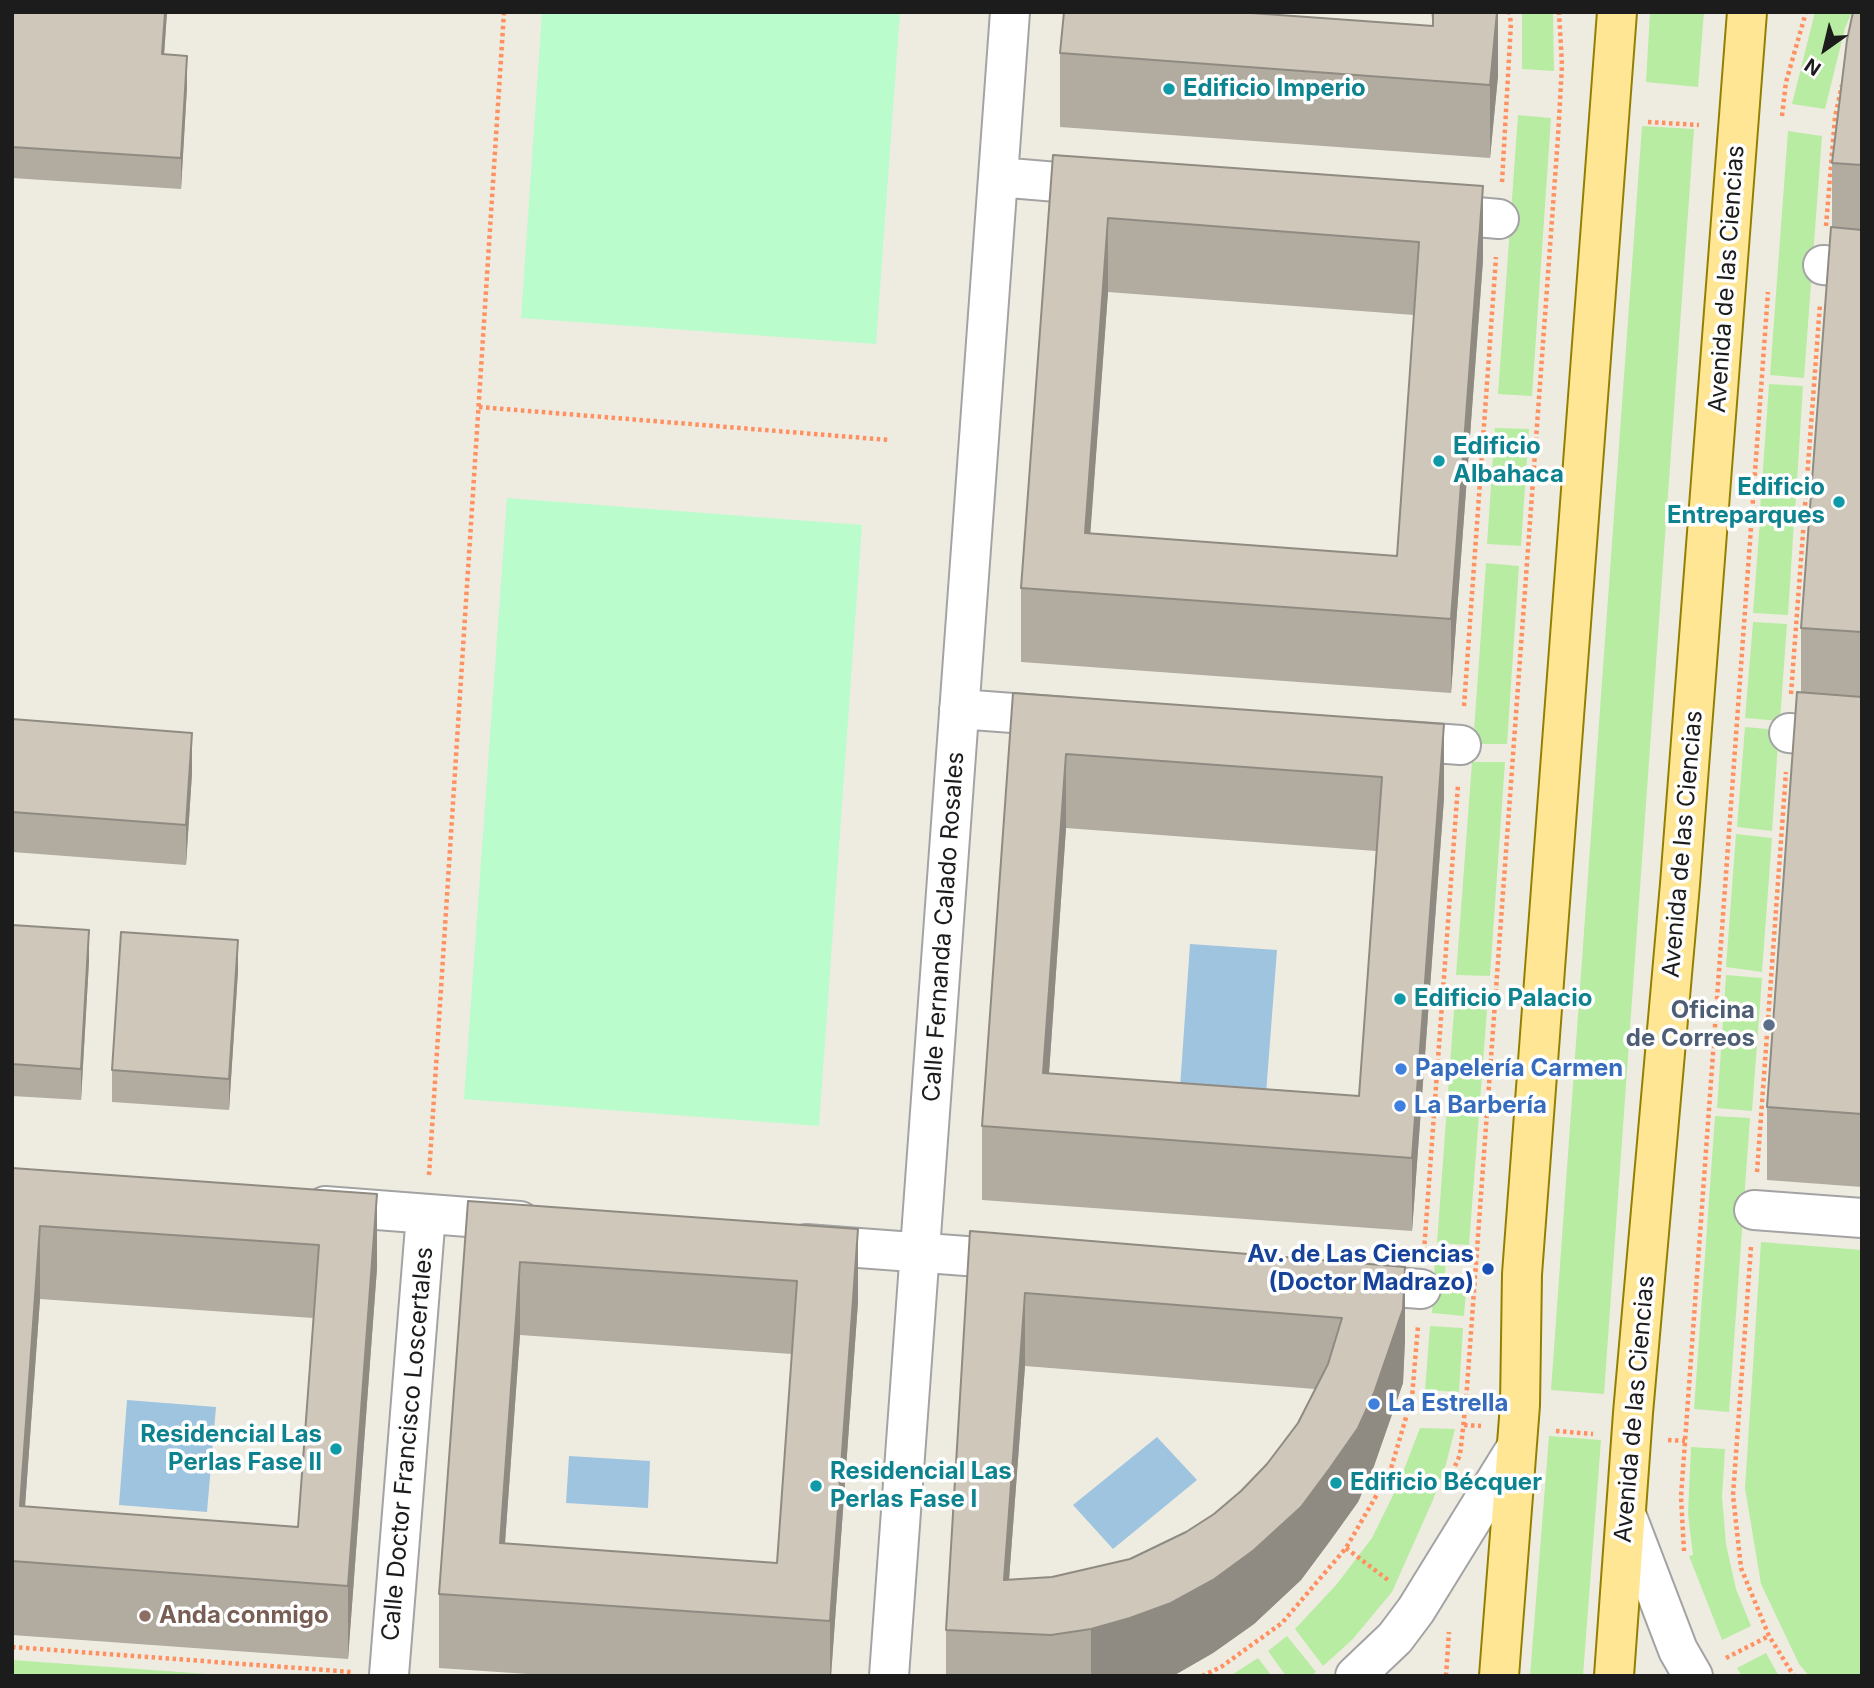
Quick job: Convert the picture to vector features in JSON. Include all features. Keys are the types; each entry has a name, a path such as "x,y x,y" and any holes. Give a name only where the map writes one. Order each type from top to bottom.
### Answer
{"main road":[{"name":"Avenida de las Ciencias","path":"1614,1676 1681,884 1747,12"},
{"path":"1499,1676 1521,1387 1522,1274 1612,21"}],"street":[{"name":"Calle Fernanda Calado Rosales","path":"889,1676 1010,12"},
{"path":"998,177 1143,190"},
{"path":"1404,211 1499,219"},
{"path":"1823,265 1862,268"},
{"path":"959,709 1105,719"},
{"path":"1788,733 1862,739"},
{"path":"1351,737 1461,746"},
{"path":"288,1203 551,1224"},
{"path":"1754,1210 1862,1218"},
{"name":"Calle Doctor Francisco Loscertales","path":"388,1675 426,1214"},
{"path":"771,1241 1051,1262"},
{"path":"1325,1282 1421,1289"},
{"path":"1356,1676 1395,1639 1416,1610 1516,1448"},
{"path":"1626,1514 1678,1650 1706,1669"}],"path":[{"path":"426,1214 504,12"},
{"path":"1202,1676 1221,1667 1282,1623 1346,1548 1390,1472 1412,1397 1499,219 1511,23 1509,12"},
{"path":"1466,1401 1558,138 1562,65 1559,12"},
{"path":"1781,120 1786,82 1806,12"},
{"path":"1794,1676 1769,1636 1741,1568 1733,1495 1823,265 1835,117 1844,76"},
{"path":"1643,121 1695,125"},
{"path":"1688,1417 1769,279"},
{"path":"479,407 889,440"},
{"path":"1549,1431 1602,1435"},
{"path":"1706,1669 1769,1636"},
{"path":"12,1647 388,1675"}],"green space":[{"path":"542,12 900,12 876,344 521,318"},
{"path":"1522,12 1553,12 1554,71 1522,69"},
{"path":"1650,12 1704,12 1698,87 1646,82"},
{"path":"1815,12 1852,12 1845,28 1825,109 1792,104"},
{"path":"1518,115 1551,118 1532,396 1498,394"},
{"path":"1642,126 1694,129 1604,1394 1551,1390"},
{"path":"1788,131 1822,136 1804,378 1770,375"},
{"path":"1769,384 1803,386 1795,513 1760,511"},
{"path":"1495,428 1529,429 1521,546 1487,544"},
{"path":"507,498 862,525 819,1126 464,1099"},
{"path":"1760,520 1794,522 1788,615 1753,613"},
{"path":"1486,563 1519,566 1507,744 1473,744"},
{"path":"1753,622 1787,624 1780,721 1745,718"},
{"path":"1745,727 1779,730 1772,831 1737,827"},
{"path":"1472,762 1505,762 1490,976 1456,975"},
{"path":"1736,834 1772,838 1762,972 1726,967"},
{"path":"1726,975 1762,978 1752,1111 1717,1108"},
{"path":"1455,996 1488,997 1469,1245 1437,1243"},
{"path":"1715,1116 1750,1118 1729,1412 1694,1409"},
{"path":"1761,1242 1862,1250 1862,1676 1809,1676 1799,1664 1761,1584 1745,1488"},
{"path":"1435,1256 1446,1257 1444,1289 1466,1291 1464,1316 1432,1313"},
{"path":"1430,1326 1463,1328 1459,1392 1425,1390"},
{"path":"1420,1428 1455,1429 1433,1500 1392,1592 1352,1640 1323,1666 1295,1629 1336,1585 1372,1538 1398,1485"},
{"path":"1549,1436 1601,1440 1583,1676 1530,1676"},
{"path":"1691,1447 1725,1449 1722,1497 1726,1544 1736,1589 1751,1626 1722,1640 1689,1556 1693,1555 1688,1514"},
{"path":"1287,1636 1316,1672 1311,1676 1286,1676 1268,1651"},
{"path":"1766,1653 1779,1676 1742,1676 1737,1668"},
{"path":"1258,1658 1272,1676 1230,1676"},
{"path":"12,1660 236,1676 12,1676"}],"water":[{"path":"1190,944 1277,950 1266,1094 1180,1088"},
{"path":"127,1400 216,1407 207,1512 119,1505"},
{"path":"1157,1437 1197,1480 1113,1549 1073,1505"},
{"path":"569,1456 650,1461 648,1508 566,1503"}],"building":[{"path":"12,12 165,12 162,54 187,56 181,158 12,147"},
{"path":"1064,12 1237,12 1433,26 1433,12 1497,12 1490,85 1060,53"},
{"path":"1853,12 1862,12 1862,165 1832,163"},
{"path":"1053,155 1483,186 1451,619 1021,588","holes":["1108,218 1419,242 1397,556 1085,533"]},
{"name":"Edificio Entreparques","path":"1831,227 1862,230 1862,632 1801,628"},
{"path":"1797,692 1862,697 1862,1114 1767,1107"},
{"path":"1013,693 1444,724 1412,1158 982,1126","holes":["1066,754 1382,777 1359,1096 1043,1073"]},
{"path":"12,719 192,733 186,825 12,812"},
{"path":"12,925 89,930 81,1069 12,1064"},
{"path":"121,932 238,940 229,1079 112,1070"},
{"path":"12,1168 377,1194 348,1586 12,1561","holes":["40,1226 319,1245 298,1527 20,1506"]},
{"path":"468,1201 858,1229 830,1621 439,1594","holes":["520,1262 797,1281 777,1563 500,1543"]},
{"path":"970,1231 1405,1267 1403,1309 1374,1393 1358,1428 1301,1507 1254,1550 1213,1580 1171,1603 1091,1629 1051,1635 946,1630","holes":["1025,1293 1342,1318 1328,1364 1298,1423 1267,1464 1214,1514 1186,1532 1130,1559 1052,1577 1004,1580"]}],"place":[{"name":"Edificio Imperio","path":"1169,89"},
{"name":"Edificio Albahaca","path":"1439,461"},
{"name":"Edificio Entreparques","path":"1839,502"},
{"name":"Edificio Palacio","path":"1400,999"},
{"name":"Oficina de Correos","path":"1769,1025"},
{"name":"Papelería Carmen","path":"1401,1069"},
{"name":"La Barbería","path":"1400,1106"},
{"name":"Av. de Las Ciencias (Doctor Madrazo)","path":"1488,1269"},
{"name":"La Estrella","path":"1374,1404"},
{"name":"Residencial Las Perlas Fase II","path":"336,1449"},
{"name":"Edificio Bécquer","path":"1336,1483"},
{"name":"Residencial Las Perlas Fase I","path":"816,1486"},
{"name":"Anda conmigo","path":"145,1616"}]}
